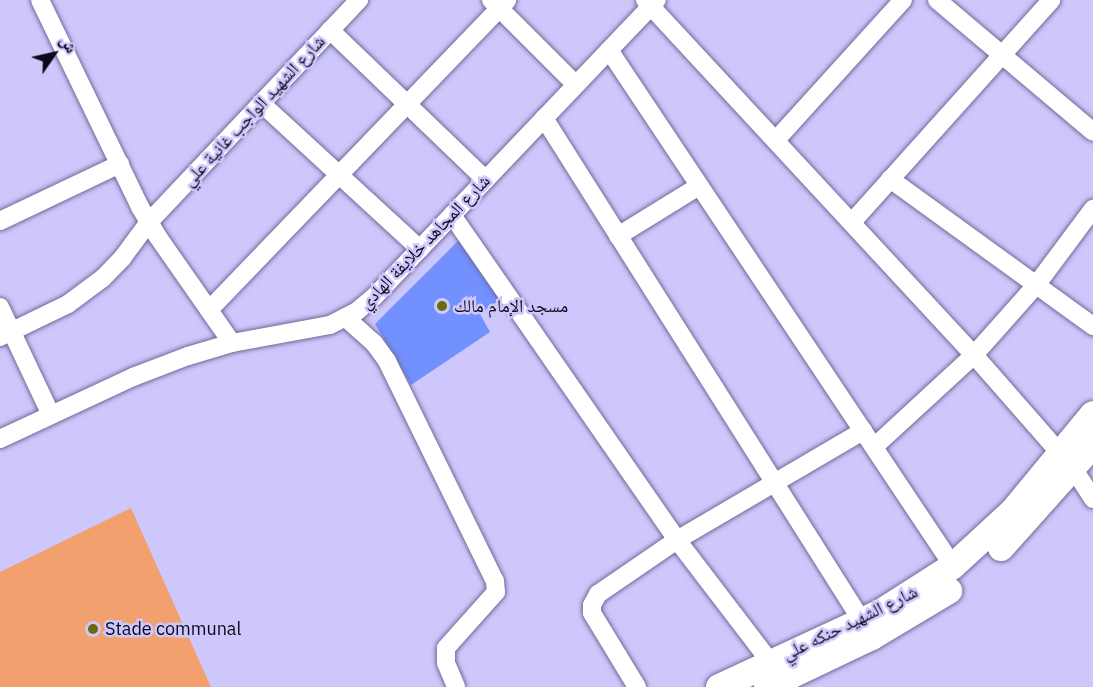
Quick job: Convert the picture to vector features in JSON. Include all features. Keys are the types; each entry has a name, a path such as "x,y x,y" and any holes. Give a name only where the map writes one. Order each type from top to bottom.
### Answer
{"main road":[{"name":"شارع الشهيد حنكه علي","path":"719,687 769,675 943,595 986,561 1026,524 1067,461 1093,414"},
{"name":"شارع الشهيد حنكه علي","path":"867,629 953,566 1067,461 1093,446"}],"street":[{"path":"40,0 149,222 232,343"},
{"name":"شارع الشهيد الواجب غانية علي","path":"6,335 86,292 118,263 149,222 359,0"},
{"path":"776,140 903,0"},
{"path":"937,0 1000,56 1093,132"},
{"path":"852,221 1051,0"},
{"path":"651,2 974,355 1067,461 1093,499"},
{"name":"شارع المجاهد خلايفة الهادي","path":"0,439 133,377 197,352 232,343 313,329 346,318 366,305 609,50 651,2"},
{"path":"209,310 407,104 499,3 576,85"},
{"path":"330,30 486,180"},
{"path":"609,50 953,566"},
{"path":"261,103 420,249"},
{"path":"544,118 867,629"},
{"path":"0,221 120,164"},
{"path":"890,179 1093,326"},
{"path":"618,236 699,186"},
{"path":"874,447 974,355 1037,284 1093,209"},
{"path":"452,215 769,675"},
{"path":"0,307 6,335 51,415"},
{"path":"346,318 374,344 387,361 495,581 496,592 446,648 446,663 456,687"},
{"path":"637,687 592,613 592,605 598,594 677,540 863,431"}],"shaded area":[{"name":"Stade communal","path":"131,508 211,687 0,687 0,572"}],"building":[{"name":"مسجد الإمام مالك","path":"459,240 502,298 480,314 490,332 411,385 375,324"}],"place":[{"name":"مسجد الإمام مالك","path":"442,306"},
{"name":"Stade communal","path":"93,629"}]}
